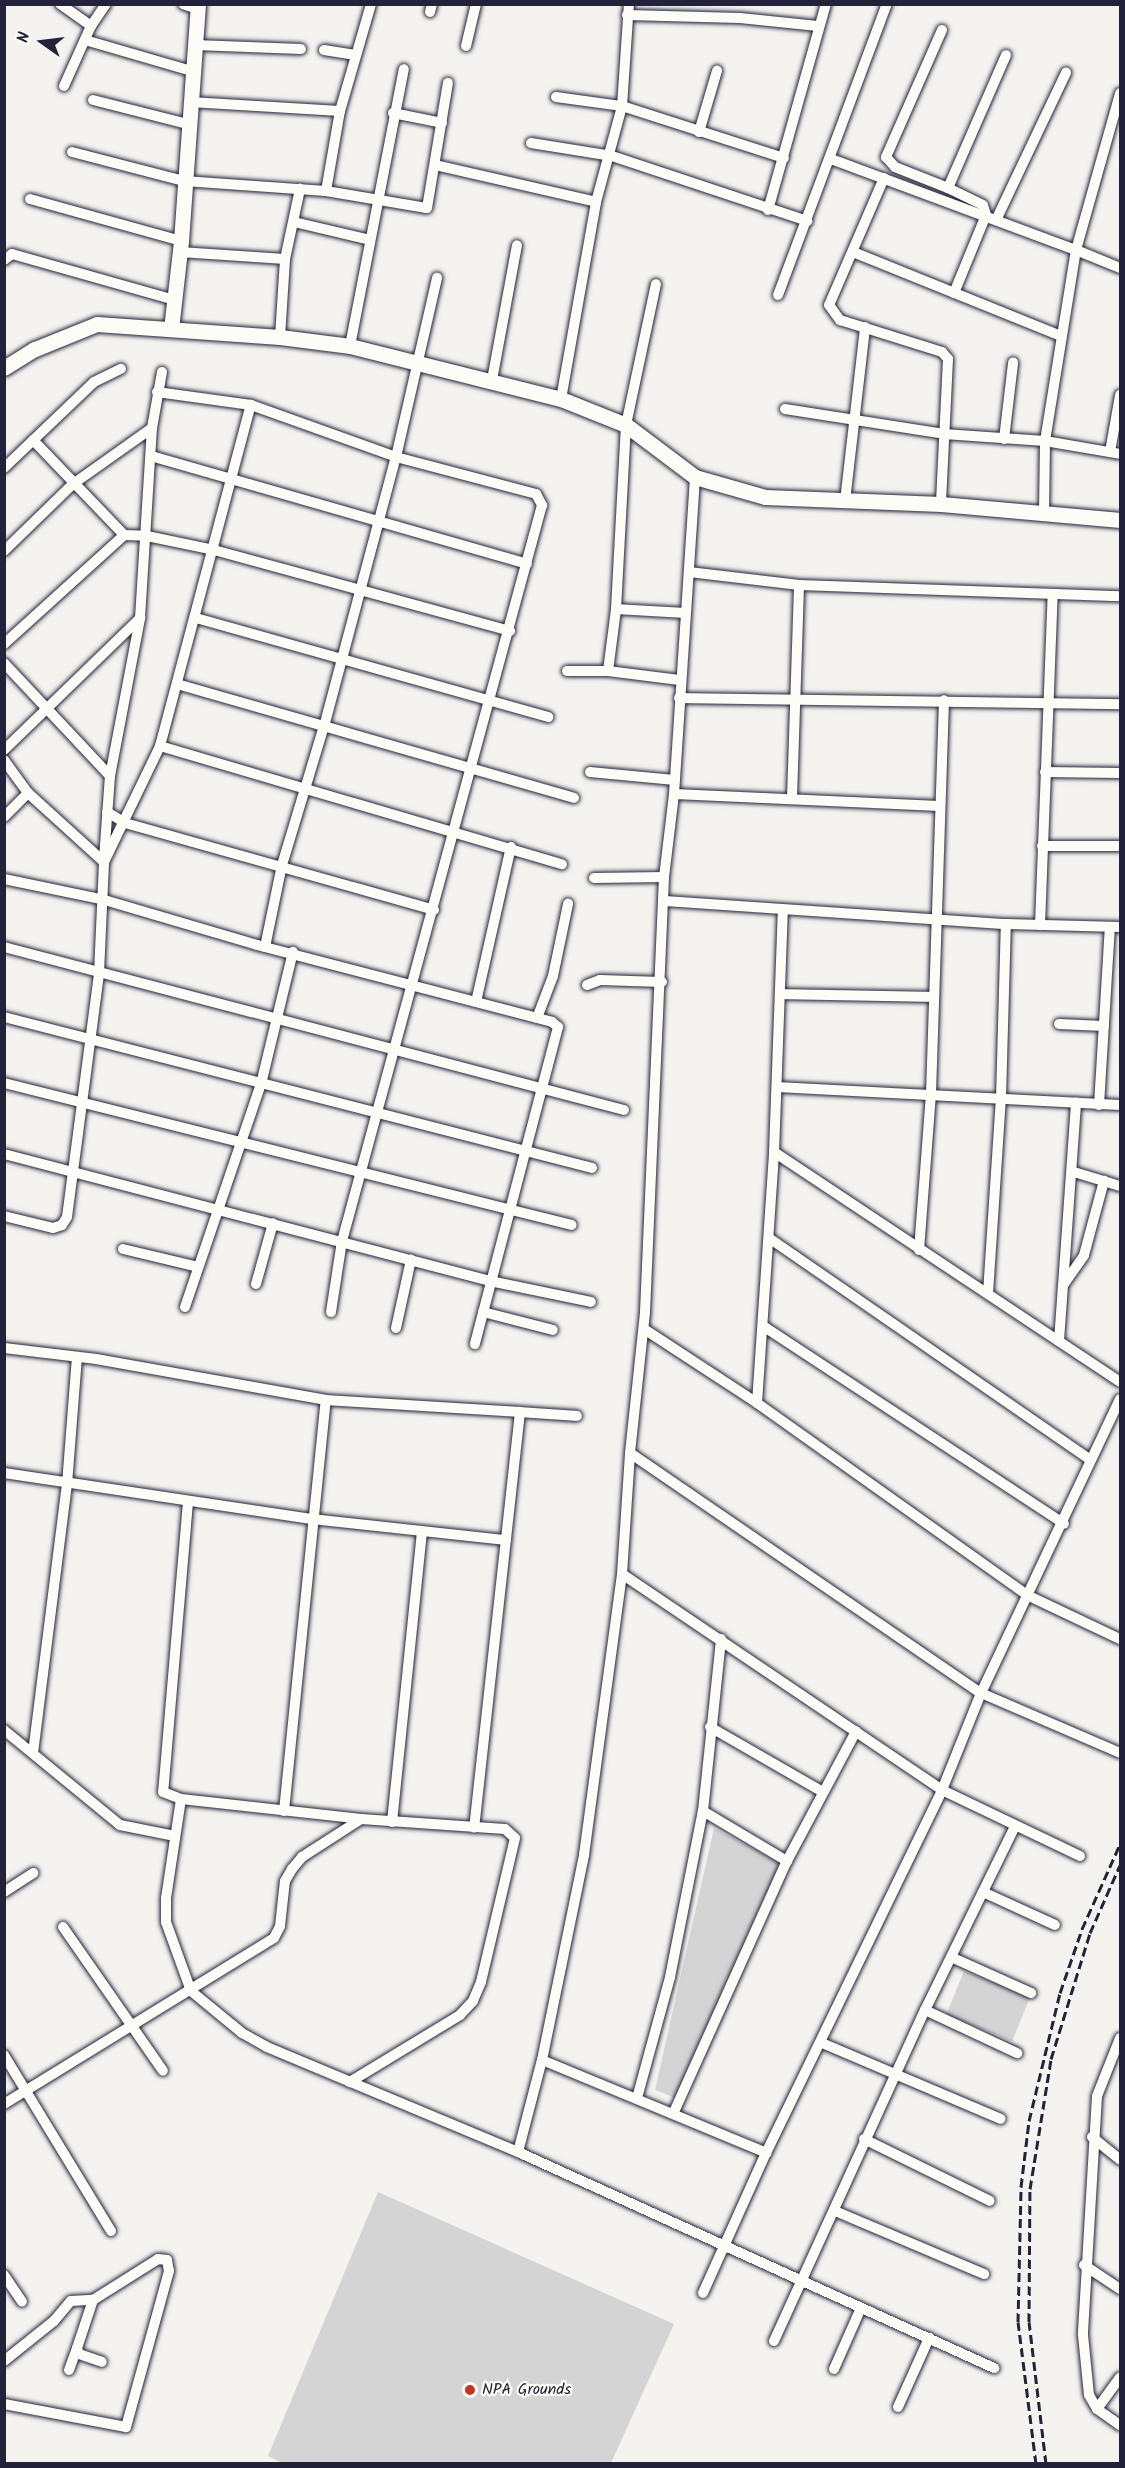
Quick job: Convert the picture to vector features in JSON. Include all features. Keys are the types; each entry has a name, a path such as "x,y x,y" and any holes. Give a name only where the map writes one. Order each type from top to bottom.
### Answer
{"street":[{"path":"60,4 91,26"},
{"path":"64,86 91,26 106,4"},
{"path":"326,191 340,111 370,4"},
{"path":"466,46 476,4"},
{"path":"768,210 826,4"},
{"path":"778,295 831,159 887,4"},
{"path":"171,329 181,247 187,124 195,45 193,6"},
{"path":"561,399 597,202 612,156 622,106 628,10 818,26"},
{"path":"942,30 886,157 895,167 984,205 992,216"},
{"path":"86,40 192,71"},
{"path":"195,45 301,49"},
{"path":"324,50 356,55"},
{"path":"948,188 1006,55"},
{"path":"350,346 393,113 404,69"},
{"path":"699,132 717,71"},
{"path":"954,293 1066,73"},
{"path":"72,152 184,181 326,191 427,208 448,83"},
{"path":"1044,513 1046,441 1076,250 1120,93"},
{"path":"556,96 622,106 784,158"},
{"path":"93,100 187,124"},
{"path":"190,102 340,111"},
{"path":"393,113 442,123"},
{"path":"531,143 612,156 768,210 807,221"},
{"path":"831,159 992,216 1120,268"},
{"path":"435,165 597,202"},
{"path":"885,178 829,305 840,320 942,352 948,359 942,504"},
{"path":"280,337 285,259 300,189"},
{"path":"30,200 181,247 285,259"},
{"path":"294,222 369,240"},
{"path":"492,380 517,245"},
{"path":"853,252 1061,336"},
{"path":"4,260 12,255 175,300"},
{"path":"265,947 282,865 343,659 396,457 437,278"},
{"path":"608,671 616,609 626,425 656,284"},
{"path":"4,368 35,349 97,324 280,337 350,346 561,399 626,425 695,477 765,497 942,504 1120,520"},
{"path":"845,501 865,327"},
{"path":"1004,439 1013,363"},
{"path":"4,468 94,382 121,369"},
{"path":"4,1216 41,1227 62,1226 75,1172 99,973 101,899 110,776 140,618 147,536 152,428 162,372"},
{"path":"157,393 251,405 396,457 537,494 542,505 510,631 489,699 434,910 342,1241 331,1312"},
{"path":"785,410 944,434 1046,441 1115,453 1120,395"},
{"path":"104,862 125,823 135,791 160,746 251,405"},
{"path":"4,551 73,484 152,428"},
{"path":"33,440 124,535 147,536 214,550 510,631"},
{"path":"151,456 379,519 527,564"},
{"path":"518,2152 542,2060 584,1855 622,1574 630,1453 644,1329 662,982 664,878 674,794 679,680 695,477"},
{"path":"4,644 124,535"},
{"path":"688,572 799,585 1120,596"},
{"path":"792,798 799,585"},
{"path":"1040,925 1053,594"},
{"path":"616,609 685,614"},
{"path":"4,750 140,618"},
{"path":"196,618 548,717"},
{"path":"4,663 45,710 110,776"},
{"path":"567,671 608,671 679,680"},
{"path":"177,684 325,723 574,798"},
{"path":"679,698 1120,704"},
{"path":"919,1250 931,1093 944,700"},
{"path":"160,746 455,830 562,864"},
{"path":"4,760 28,793 104,862"},
{"path":"590,772 675,780"},
{"path":"1045,772 1120,773"},
{"path":"4,817 28,793"},
{"path":"674,794 940,806"},
{"path":"107,812 125,823 282,865 434,910"},
{"path":"1042,846 1120,846"},
{"path":"476,1002 511,847"},
{"path":"594,878 664,878"},
{"path":"4,879 101,899 265,947 293,952 552,1022 559,1034 524,1151 475,1344"},
{"path":"665,901 1006,924 1115,927 1104,1026 1099,1105"},
{"path":"537,1018 553,976 568,904"},
{"path":"757,1404 774,1152 783,909"},
{"path":"988,1293 1001,1098 1006,924"},
{"path":"4,947 541,1091 624,1110"},
{"path":"184,1308 221,1210 238,1144 261,1083 293,952"},
{"path":"587,985 600,980 662,982"},
{"path":"780,994 933,997"},
{"path":"4,1017 592,1168"},
{"path":"1059,1024 1104,1026"},
{"path":"4,1083 238,1144 572,1225"},
{"path":"777,1087 931,1093 1120,1105"},
{"path":"1059,1341 1074,1172 1076,1103"},
{"path":"774,1152 1120,1382"},
{"path":"4,1154 490,1281 591,1302"},
{"path":"1074,1172 1120,1186"},
{"path":"1064,1285 1084,1255 1104,1181"},
{"path":"256,1284 273,1223"},
{"path":"769,1238 1091,1460"},
{"path":"123,1249 198,1268"},
{"path":"396,1328 411,1260"},
{"path":"483,1312 553,1330"},
{"path":"763,1326 1064,1524"},
{"path":"644,1329 757,1404 1029,1596 1120,1639"},
{"path":"4,1348 77,1357 326,1400 577,1416"},
{"path":"33,1753 67,1484 77,1357"},
{"path":"703,2293 726,2247 766,2153 822,2043 942,1790 981,1693 1064,1524 1120,1399"},
{"path":"284,1811 312,1519 326,1400"},
{"path":"474,1827 520,1412"},
{"path":"630,1453 981,1693 1120,1753"},
{"path":"4,1473 312,1519 507,1540"},
{"path":"188,1502 161,1785 167,1797 392,1822 505,1829 515,1838 481,1982 473,2001 460,2015 350,2082"},
{"path":"392,1822 422,1532"},
{"path":"622,1574 942,1790 1080,1856"},
{"path":"637,2098 670,1977 703,1811 710,1726 721,1639"},
{"path":"710,1726 823,1792"},
{"path":"4,1730 120,1825 175,1836"},
{"path":"674,2112 786,1861 856,1731"},
{"path":"182,1799 175,1836 166,1922 192,1991 242,2033 350,2082 518,2152 860,2310 994,2368"},
{"path":"703,1811 786,1861"},
{"path":"4,2104 192,1991 274,1938 280,1926 285,1881 292,1869 302,1857 361,1819"},
{"path":"774,2341 835,2211 864,2139 1016,1826"},
{"path":"4,1892 33,1873"},
{"path":"983,1892 1055,1925"},
{"path":"63,1927 163,2071"},
{"path":"951,1957 1031,1993"},
{"path":"925,2010 1017,2053"},
{"path":"1120,2038 1097,2096 1092,2137 1084,2265 1083,2335 1089,2396 1097,2409 1120,2425"},
{"path":"822,2043 1001,2120"},
{"path":"4,2055 111,2231"},
{"path":"542,2060 674,2112 766,2153"},
{"path":"1092,2137 1120,2160"},
{"path":"864,2139 990,2201"},
{"path":"835,2211 984,2274"},
{"path":"4,2361 54,2321 71,2301 93,2300 158,2259 167,2260 169,2271 126,2427 4,2404"},
{"path":"1084,2265 1120,2289"},
{"path":"4,2275 22,2302"},
{"path":"69,2370 93,2300"},
{"path":"834,2369 860,2310"},
{"path":"898,2408 929,2338"},
{"path":"77,2348 79,2354 102,2362"},
{"path":"1097,2409 1120,2377"}],"shaded area":[{"path":"714,1828 787,1867 678,2099 655,2090"},
{"path":"964,1971 1030,1998 1012,2041 946,2015"},
{"name":"NPA Grounds","path":"378,2192 674,2324 611,2463 284,2464 268,2456"}],"railway":[{"path":"1036,2464 1018,2322 1021,2187 1029,2121 1060,1993 1082,1929 1120,1844"},
{"path":"1046,2464 1029,2322 1030,2189 1051,2059 1090,1933 1120,1865"}],"place":[{"name":"NPA Grounds","path":"470,2390"}]}
